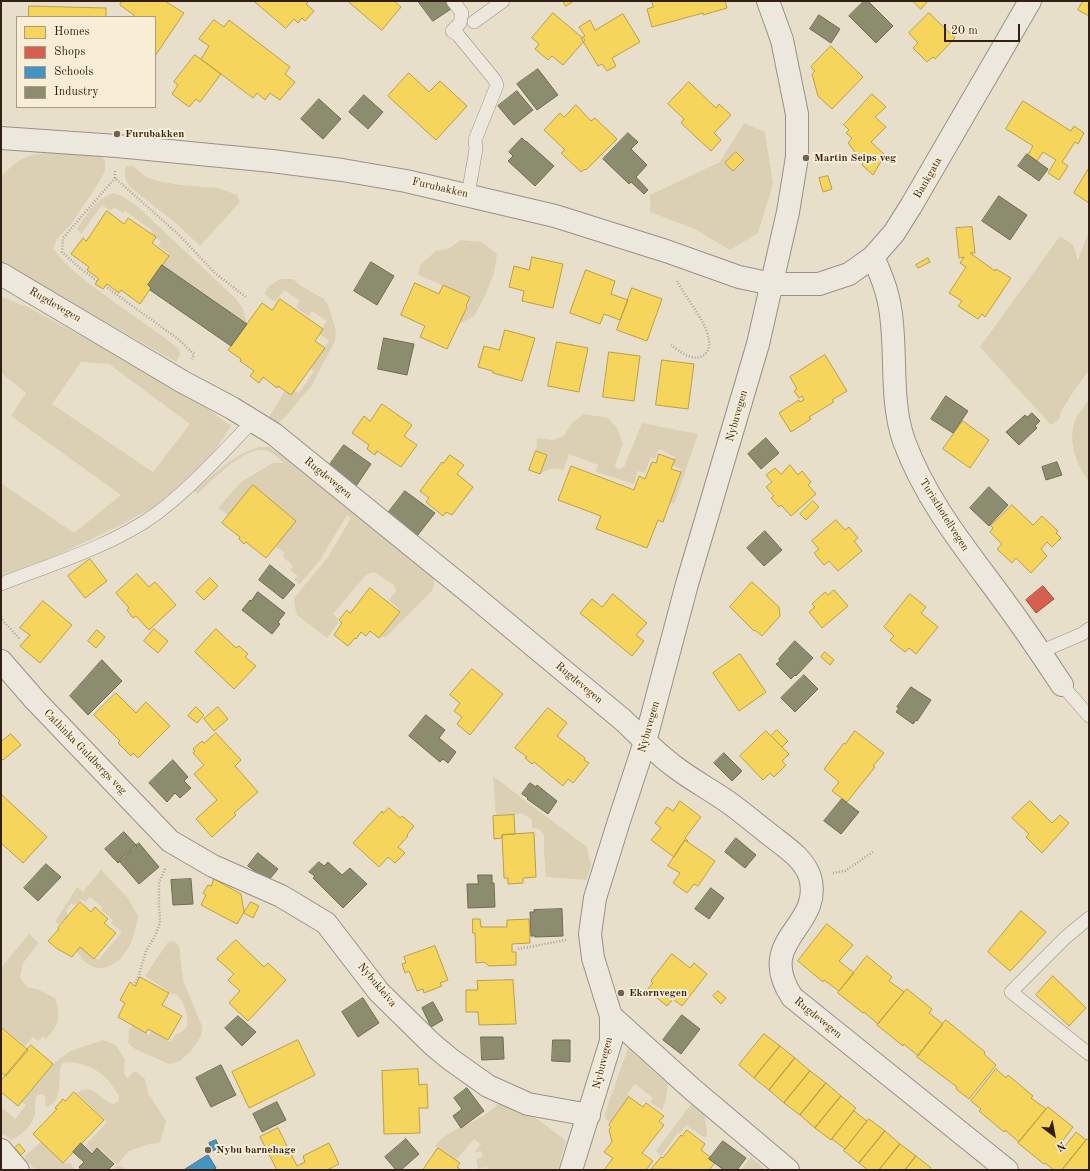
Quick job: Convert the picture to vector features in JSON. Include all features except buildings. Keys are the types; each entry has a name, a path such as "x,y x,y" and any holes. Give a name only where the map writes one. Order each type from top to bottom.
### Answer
{"street":[{"path":"768,1 782,40 797,114 797,157 788,212 772,284"},
{"name":"Bankgata","path":"772,284 819,284 849,274 873,257 894,233 911,206 1030,1"},
{"name":"Furubakken","path":"1,138 117,146 272,161 342,170 406,181 555,216 666,251 739,277 772,284"},
{"name":"Turisthotellvegen","path":"873,257 887,291 892,324 894,384 900,424 912,461 927,491 953,533 997,591 1062,685"},
{"name":"Rugdevegen","path":"1,274 274,434 624,720 645,742 674,767 729,803 794,854 803,864 810,877 812,892 808,909 782,950 780,962 781,974 785,986 792,997 1007,1170"},
{"name":"Nybuvegen","path":"571,1170 611,1041 611,1016 593,958 590,934 595,898 645,742 688,584 758,344 772,284"},
{"name":"Cathinka Guldbergs veg","path":"1,661 35,700 170,841"},
{"name":"Nybukleiva","path":"170,841 213,866 281,896 326,922 379,992 432,1044 488,1086 528,1104 589,1116"},
{"path":"611,1016 692,1089 788,1170"},
{"path":"1,1150 18,1170"}],"lane":[{"path":"453,1 462,13 460,23 452,31 458,35 494,78 497,85 474,140 476,149 468,195"},
{"path":"474,22 503,1"},
{"path":"1,584 111,540 156,514 191,485 253,421"},
{"path":"1040,652 1089,630"},
{"name":"Turisthotellvegen","path":"1062,685 1089,716"},
{"path":"1089,918 1066,937 1011,992 1089,1054"}],"path":[{"path":"97,281 62,252 63,238 115,178 117,146"},
{"path":"115,178 178,234 215,273 246,298"},
{"path":"666,251 678,284 697,312 709,337 710,344 703,355 696,358 687,356 671,344"},
{"path":"105,286 178,339 194,354 184,382"},
{"path":"1,616 4,622 20,639"},
{"path":"810,877 845,871 873,852"},
{"path":"135,983 138,978 146,951 160,923 158,904 159,882 169,863"},
{"path":"518,949 590,934"}],"shaded area":[{"path":"744,123 765,132 773,184 758,233 730,250 695,229 650,212 650,195 720,162"},
{"path":"66,152 101,156 105,161 105,171 71,224 57,239 53,248 71,268 85,280 179,349 180,355 176,362 85,310 27,281 1,264 2,176 17,162 24,158 38,154"},
{"path":"126,166 133,166 146,177 158,181 180,185 218,188 237,195 240,202 200,246 178,225 130,187 125,177"},
{"path":"113,193 120,195 136,205 236,299 243,309 247,324 162,265 169,253 158,246 161,242 151,234 153,231 125,211 123,213 114,207 111,211 102,205 81,234 77,229 88,213 101,199"},
{"path":"1089,231 1089,370 1061,411 1060,418 1051,425 980,347 1060,236 1073,245 1078,260"},
{"path":"461,240 482,242 497,254 494,273 484,298 474,316 459,324 471,297 418,275 420,265 436,251 448,249"},
{"path":"280,279 293,279 301,286 324,299 328,305 336,333 335,341 311,387 279,423 273,424 270,423 269,417 284,392 294,390 299,393 314,371 310,368 329,341 319,333 327,321 312,311 308,316 296,307 300,301 284,290 275,302 264,294 269,286"},
{"path":"1,298 4,298 28,307 197,401 231,426 211,456 191,480 161,503 119,526 60,554 1,578 1,483 74,533 121,495 11,416 26,393 1,373","holes":["81,362 109,364 190,424 153,472 52,404"]},
{"path":"1089,400 1089,455 1087,458 1089,460 1089,482 1077,461 1074,453 1072,437 1076,418"},
{"path":"584,414 608,418 617,428 623,443 615,466 618,469 624,467 642,423 698,434 674,504 669,502 681,469 672,465 675,457 659,449 655,459 651,457 645,473 638,471 634,484 596,472 598,465 569,454 563,470 551,469 540,474 547,455 536,451 537,438 553,440 564,436 572,423"},
{"path":"259,447 269,447 281,455 434,577 432,591 386,637 376,636 399,609 389,600 396,591 394,585 374,572 366,575 333,614 339,619 337,621 339,622 327,638 297,615 294,598 328,557 351,518 347,515 320,560 300,584 293,580 298,576 290,570 293,566 282,556 285,553 218,508 241,482 273,463 283,463 274,455 263,450 246,454 228,466 198,494 194,491 217,471 241,454"},
{"path":"493,776 587,847 591,867 586,880 546,877 544,834 539,829 532,828 532,820 522,813 496,816"},
{"path":"101,870 128,898 138,916 132,940 121,958 106,967 97,968 82,959 76,949 79,945 98,960 122,932 111,923 113,920 101,910 102,907 90,897 85,902 81,899 75,905 71,904 66,910 68,917 59,924 55,922 77,887 83,892"},
{"path":"29,934 39,943 23,963 20,978 27,987 37,989 55,998 58,1010 58,1020 51,1034 46,1039 43,1036 38,1041 33,1037 25,1046 1,1026 1,968"},
{"path":"174,941 179,946 183,980 202,1026 201,1036 191,1051 180,1061 169,1064 135,1049 128,1043 129,1030 134,1025 149,1035 152,1030 170,1042 176,1034 180,1033 187,1027 186,1013 178,996 175,993 174,995 145,976 168,942"},
{"path":"103,1040 116,1045 125,1060 124,1073 127,1078 135,1071 145,1079 148,1093 166,1121 160,1143 150,1144 129,1151 117,1165 101,1149 95,1155 85,1146 107,1122 77,1093 88,1089 114,1104 119,1101 119,1096 102,1074 86,1066 68,1062 62,1063 60,1069 58,1094 52,1104 46,1107 46,1097 43,1094 37,1095 35,1114 32,1123 23,1133 12,1140 5,1135 1,1136 1,1107 15,1119 26,1105 22,1102 18,1106 53,1064 70,1051"},
{"path":"628,1048 668,1084 665,1102 662,1110 650,1102 653,1098 635,1084 627,1094 630,1097 611,1123 604,1116"},
{"path":"499,1097 534,1117 566,1141 558,1170 488,1170 487,1167 478,1169 476,1159 483,1157 481,1151 474,1153 481,1144 474,1139 456,1160 435,1146 450,1133 482,1117 497,1105"},
{"path":"691,1104 705,1115 707,1135 705,1138 686,1125 680,1134 678,1133 661,1156 656,1151"},
{"path":"42,1141 66,1164 69,1162 75,1170 36,1170 25,1160 25,1156"},
{"path":"751,1157 766,1170 741,1170"},
{"path":"117,1165 125,1168 124,1170 112,1170"}],"place":[{"name":"Furubakken","path":"117,134"},
{"name":"Martin Seips veg","path":"806,158"},
{"name":"Ekornvegen","path":"621,993"},
{"name":"Nybu barnehage","path":"208,1150"}]}
